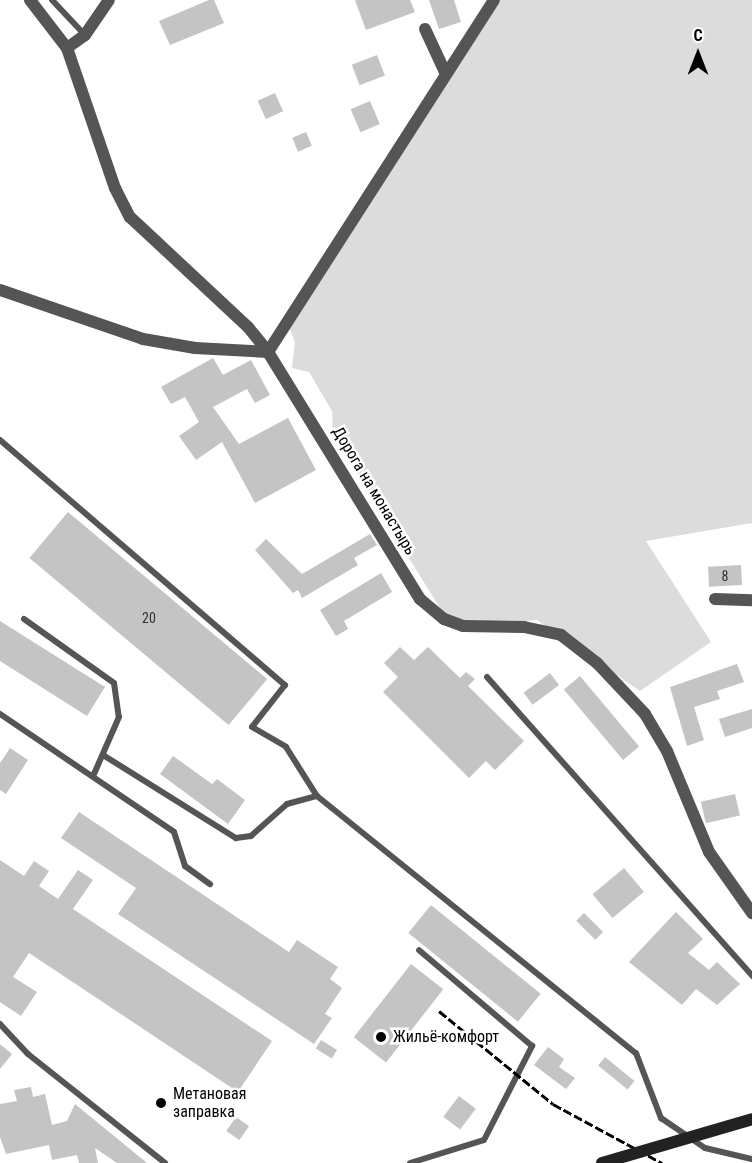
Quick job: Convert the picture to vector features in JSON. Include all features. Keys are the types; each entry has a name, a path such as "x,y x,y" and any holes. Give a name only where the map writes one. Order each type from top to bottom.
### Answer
{"main road":[{"path":"602,1163 752,1119"}],"street":[{"name":"Дорога на монастырь","path":"30,0 66,48 115,188 130,216 248,327 268,352 420,599 444,619 463,626 524,627 561,635 577,644 625,692 667,751 709,852 752,913"},
{"path":"66,48 85,35 108,0"},
{"path":"0,290 143,339 195,348 268,352 494,0"},
{"path":"425,28 446,72"},
{"path":"716,598 752,600"}],"lane":[{"path":"52,0 85,35"},
{"path":"0,440 285,685 252,728 286,747 317,796 636,1053 661,1118 705,1148 752,1159"},
{"path":"24,620 114,683 119,717 94,774"},
{"path":"487,677 752,976"},
{"path":"0,714 94,774 174,831 185,866 210,885"},
{"path":"103,755 236,838 251,836 286,804 317,796"},
{"path":"410,1163 484,1140 532,1046 419,950"},
{"path":"0,1024 28,1054 165,1163"}],"shaded area":[{"path":"492,0 752,0 752,523 646,541 711,642 640,691 537,620 453,629 333,436 332,411 309,372 292,368 295,342 288,324"}],"building":[{"path":"214,0 224,23 170,45 159,21"},
{"path":"355,0 410,0 415,12 366,30"},
{"path":"429,0 454,0 461,22 439,29"},
{"path":"377,55 385,76 360,85 352,65"},
{"path":"275,93 283,111 266,119 258,101"},
{"path":"370,101 380,124 360,132 351,109"},
{"path":"306,132 312,146 298,152 292,138"},
{"path":"213,358 223,375 251,360 270,395 255,403 247,389 213,407 239,444 288,418 316,470 255,503 222,442 196,460 179,436 199,422 185,397 171,404 161,387"},
{"path":"68,512 267,679 229,725 29,558"},
{"path":"370,534 377,545 354,558 358,565 302,598 298,590 293,593 255,550 266,539 302,574"},
{"path":"741,565 742,585 709,587 708,567"},
{"path":"381,573 392,592 344,621 348,629 336,636 320,610"},
{"path":"0,621 105,687 87,716 0,661"},
{"path":"400,647 414,660 428,647 460,678 466,672 475,679 468,686 524,741 495,770 486,761 469,778 383,692 398,677 384,663"},
{"path":"737,664 744,682 717,691 720,699 694,707 704,740 687,746 670,687"},
{"path":"550,673 559,685 533,705 524,693"},
{"path":"580,676 639,746 623,760 564,689"},
{"path":"752,709 752,728 725,737 719,719"},
{"path":"10,748 28,760 6,794 0,790 0,763"},
{"path":"173,756 212,784 217,779 245,800 228,824 160,774"},
{"path":"735,794 740,815 706,823 701,802"},
{"path":"79,812 289,952 297,940 338,967 330,979 342,988 325,1014 332,1018 314,1044 118,914 136,888 61,838"},
{"path":"0,860 24,876 34,861 49,871 39,886 58,899 78,870 93,880 73,909 272,1041 238,1092 29,953 13,977 37,992 21,1016 0,1002"},
{"path":"624,868 644,892 613,918 593,894"},
{"path":"431,905 541,994 518,1022 408,933"},
{"path":"676,912 703,939 688,953 709,970 717,962 740,984 717,1005 696,989 682,1005 629,962"},
{"path":"584,913 603,932 595,940 576,921"},
{"path":"411,964 443,989 386,1063 354,1037"},
{"path":"321,1040 337,1050 332,1059 316,1048"},
{"path":"0,1044 12,1054 0,1069"},
{"path":"548,1047 564,1059 559,1067 575,1078 566,1089 534,1065"},
{"path":"605,1057 635,1081 628,1089 598,1066"},
{"path":"31,1087 33,1097 45,1094 52,1125 67,1121 75,1104 147,1163 117,1163 95,1148 98,1163 79,1163 77,1155 52,1160 49,1145 6,1154 0,1137 0,1104 17,1101 14,1090"},
{"path":"459,1096 476,1109 460,1129 443,1117"},
{"path":"236,1117 249,1126 239,1140 226,1131"}],"railway":[{"path":"439,1011 553,1104 662,1163"}],"place":[{"name":"Жильё-комфорт","path":"381,1037"},
{"name":"Метановая заправка","path":"161,1103"}]}
